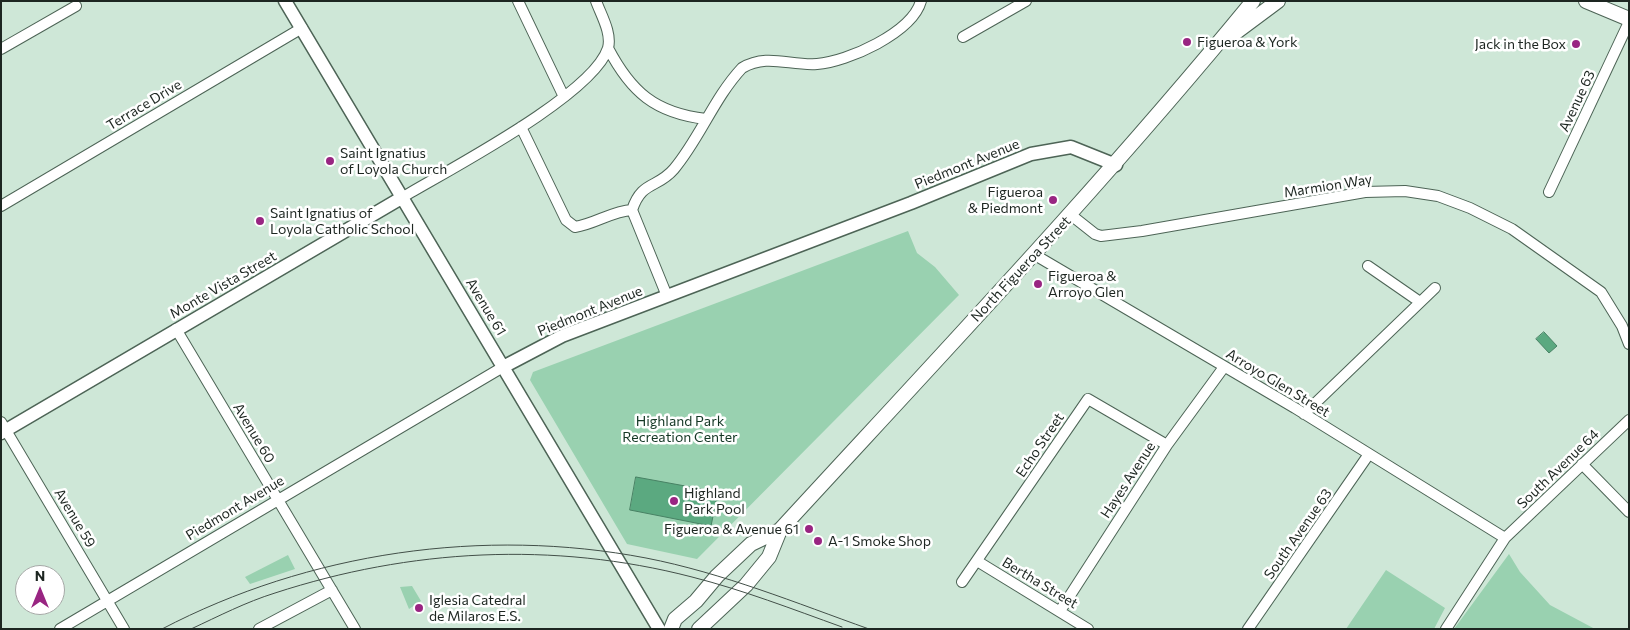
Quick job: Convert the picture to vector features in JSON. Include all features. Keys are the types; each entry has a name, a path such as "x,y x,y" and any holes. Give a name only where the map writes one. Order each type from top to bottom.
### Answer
{"main road":[{"name":"North Figueroa Street","path":"699,629 746,585 769,557 780,530 1116,165 1253,1"},
{"path":"1212,50 1278,1"},
{"path":"1586,1 1629,21"},
{"name":"North Figueroa Street","path":"671,629 675,619 696,601 717,576 751,544 780,530"}],"street":[{"name":"Avenue 61","path":"285,1 659,629"},
{"path":"518,1 564,97"},
{"path":"596,1 606,28 608,48 626,80 652,103 668,111 706,119"},
{"path":"667,296 632,210 636,198 642,189 672,172 735,76 751,62 770,60 814,64 836,61 880,42 902,28 914,15 921,1"},
{"path":"963,37 1026,1"},
{"path":"1,49 76,6"},
{"name":"Avenue 63","path":"1549,192 1629,21"},
{"name":"Terrace Drive","path":"1,206 302,28"},
{"name":"Monte Vista Street","path":"3,428 521,128 581,84 608,48"},
{"path":"521,128 566,220 575,227 588,225 623,211 632,210"},
{"name":"Piedmont Avenue","path":"60,629 503,367 562,336 1043,151 1071,148 1116,165"},
{"name":"Marmion Way","path":"1071,215 1095,234 1108,235 1267,210 1321,198 1365,192 1405,191 1438,196 1470,208 1512,229 1600,292 1622,326 1629,344"},
{"name":"Arroyo Glen Street","path":"1035,255 1304,414 1506,538"},
{"path":"1368,266 1420,302"},
{"path":"1304,414 1435,288"},
{"name":"Avenue 60","path":"176,329 355,629"},
{"name":"Hayes Avenue","path":"1060,611 1167,445 1224,366"},
{"name":"Echo Street","path":"962,582 1088,399 1167,445"},
{"name":"South Avenue 64","path":"1446,629 1506,538 1629,420"},
{"name":"Avenue 59","path":"3,428 124,629"},
{"name":"South Avenue 63","path":"1248,629 1370,454"},
{"path":"1582,464 1629,512"},
{"name":"Bertha Street","path":"977,561 1088,629"},
{"path":"259,629 332,590"}],"green space":[{"name":"Highland Park Recreation Center","path":"908,231 917,253 935,267 959,295 697,559 627,544 530,380 533,372"},
{"path":"1509,554 1520,572 1550,605 1595,629 1454,629"},
{"path":"288,555 295,569 250,584 245,577"},
{"path":"1386,570 1445,608 1434,629 1346,629"},
{"path":"412,586 421,601 409,609 400,587"}],"shaded area":[{"path":"1544,332 1557,346 1549,353 1536,339"},
{"name":"Highland Park Pool","path":"636,477 718,492 711,526 630,510"}],"tram line":[{"path":"162,629 218,603 277,581 337,565 398,553 460,547 523,545 585,549 675,564 759,589 869,629"},
{"path":"191,629 264,597 326,578 430,559 482,555 535,555 587,558 640,566 711,582 842,627"}],"place":[{"name":"Figueroa & York","path":"1187,42"},
{"name":"Jack in the Box","path":"1576,44"},
{"name":"Saint Ignatius of Loyola Church","path":"330,161"},
{"name":"Figueroa & Piedmont","path":"1053,200"},
{"name":"Saint Ignatius of Loyola Catholic School","path":"260,221"},
{"name":"Figueroa & Arroyo Glen","path":"1038,284"},
{"name":"Highland Park Pool","path":"674,501"},
{"name":"Figueroa & Avenue 61","path":"809,529"},
{"name":"A-1 Smoke Shop","path":"818,541"},
{"name":"Iglesia Catedral de Milaros E.S.","path":"419,608"}]}
